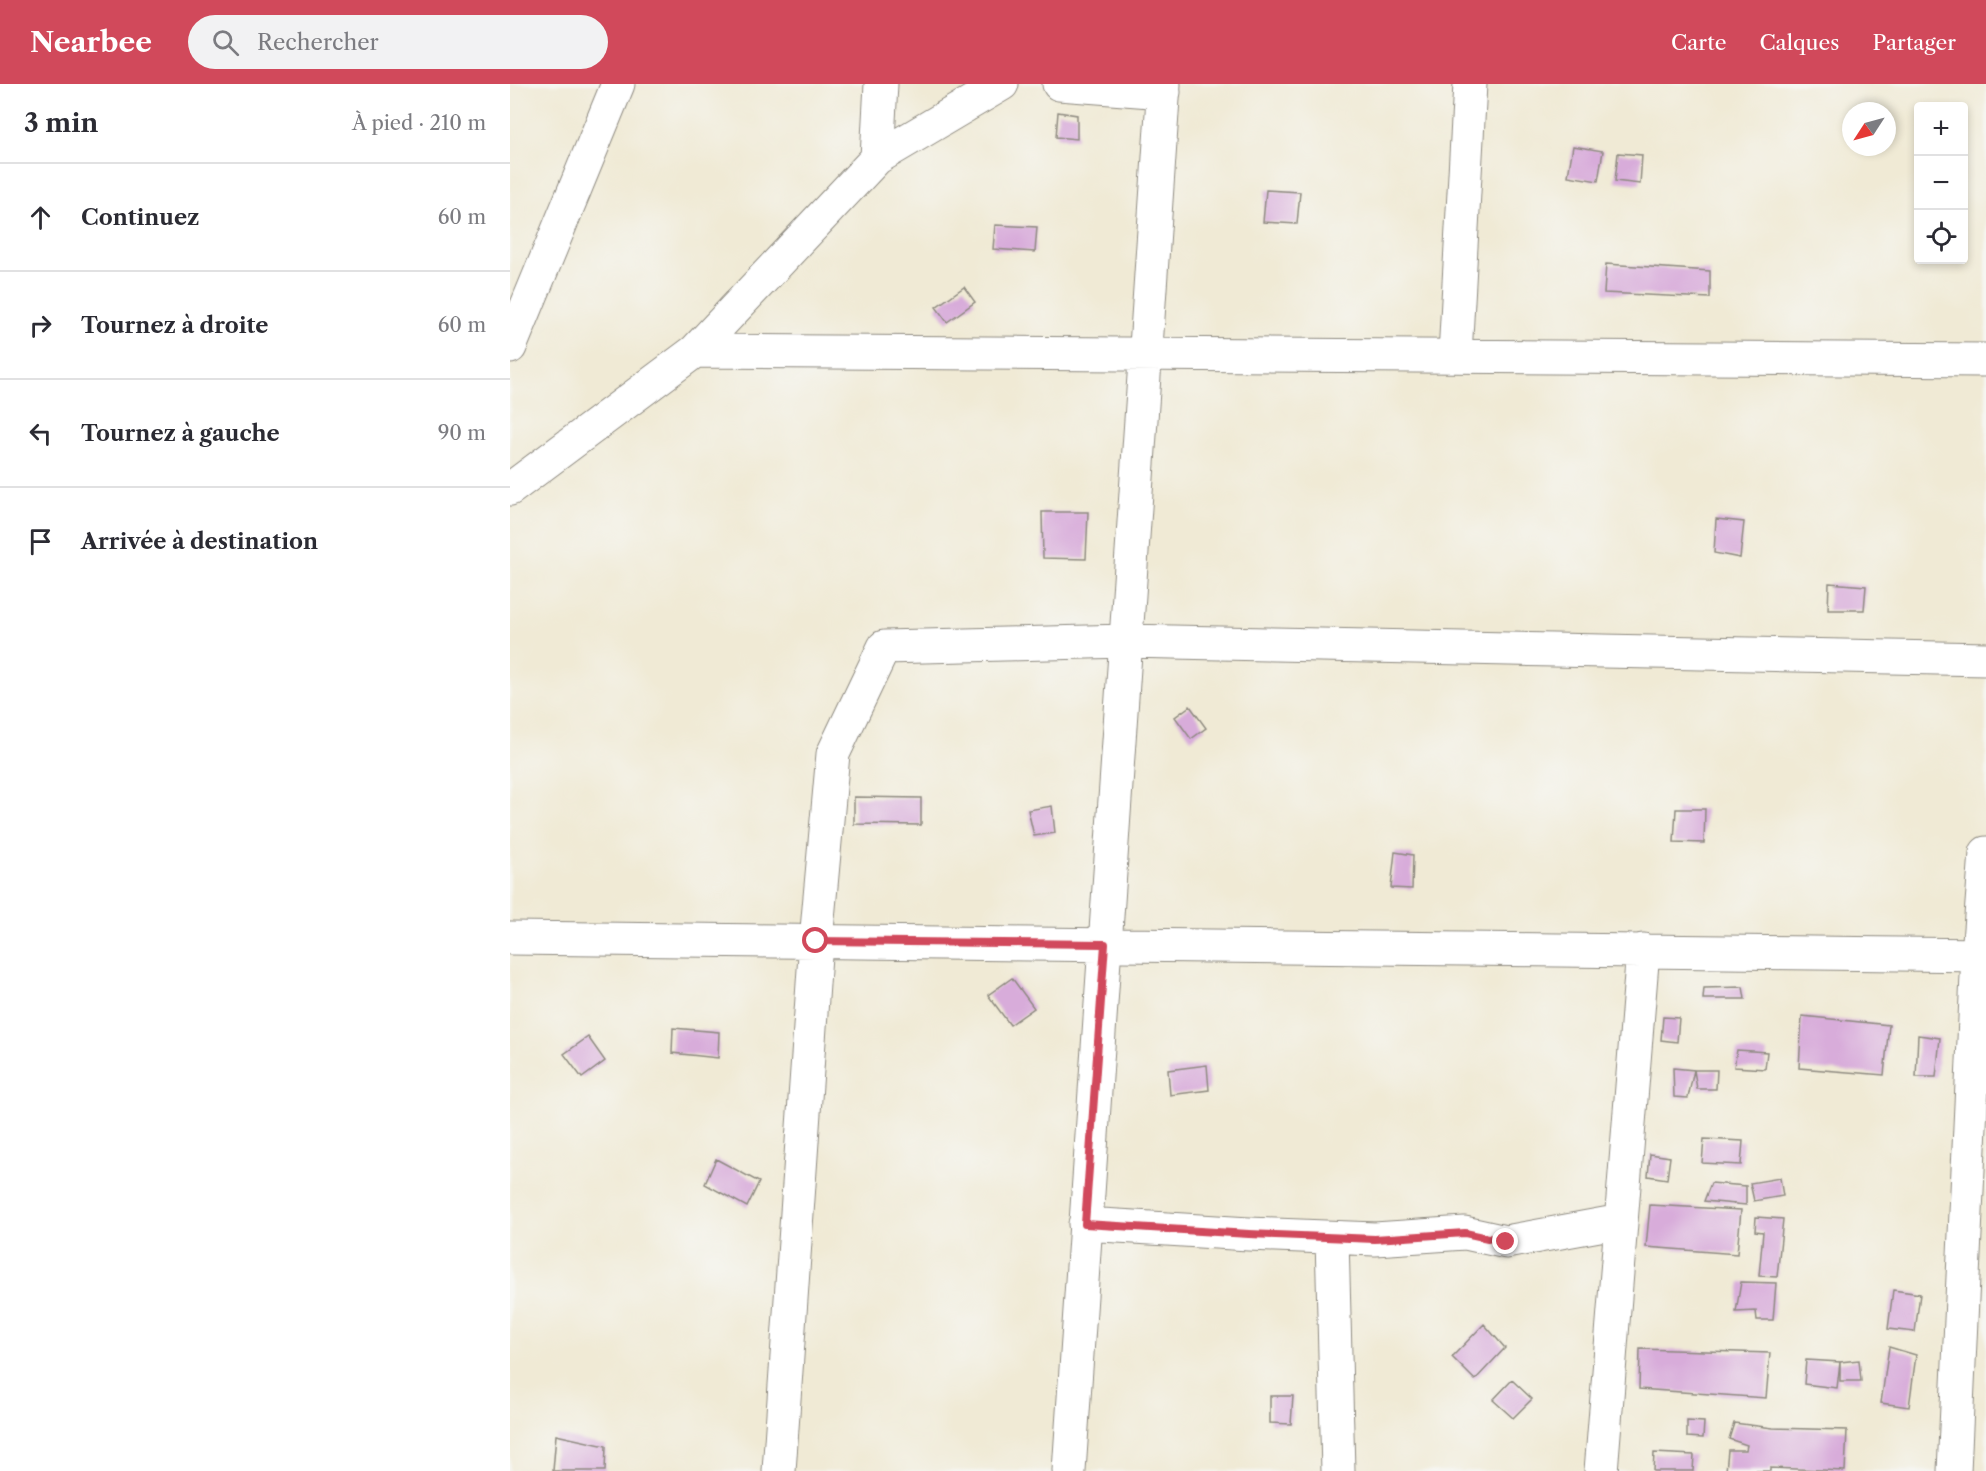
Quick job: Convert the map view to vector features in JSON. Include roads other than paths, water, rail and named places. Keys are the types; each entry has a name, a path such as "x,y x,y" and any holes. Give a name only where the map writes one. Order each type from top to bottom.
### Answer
{"street":[{"path":"510,347 618,84"},
{"path":"877,158 881,84"},
{"path":"510,489 695,351 877,158 1002,84"},
{"path":"1059,84 1164,88 1069,1471"},
{"path":"1455,355 1470,84"},
{"path":"695,351 1986,360"},
{"path":"779,1471 816,941 833,754 884,647 1126,640 1986,659"},
{"path":"1954,1471 1986,853"},
{"path":"510,938 1982,954"},
{"path":"1601,1471 1643,950"},
{"path":"1085,1224 1332,1238 1375,1239 1465,1233 1506,1242 1620,1221"},
{"path":"1332,1238 1338,1471"}]}
